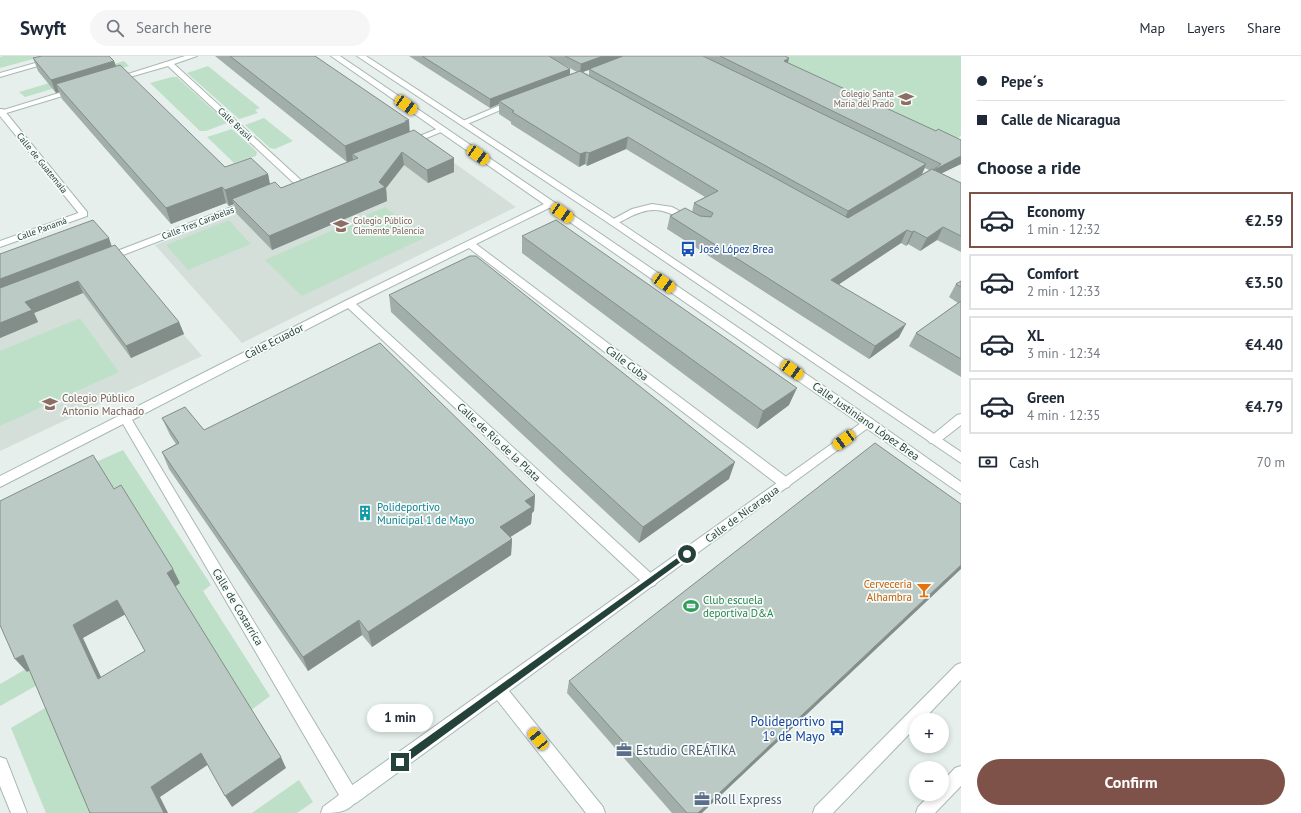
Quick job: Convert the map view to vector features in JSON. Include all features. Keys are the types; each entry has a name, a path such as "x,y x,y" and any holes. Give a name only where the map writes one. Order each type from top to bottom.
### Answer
{"street":[{"path":"0,75 68,56"},
{"path":"108,81 193,56"},
{"name":"Calle Justiniano López Brea","path":"335,56 868,422 961,489"},
{"name":"Calle Justiniano López Brea","path":"360,56 614,222 961,458"},
{"name":"Calle Brasil","path":"169,63 300,184"},
{"path":"1,112 86,88"},
{"path":"462,123 521,100"},
{"name":"Calle de Guatemala","path":"1,112 84,214"},
{"path":"397,147 442,130"},
{"name":"Calle Tres Carabelas","path":"95,263 256,201"},
{"name":"Calle Ecuador","path":"0,482 349,303 550,204"},
{"path":"614,222 636,209 650,206 672,210 697,223"},
{"name":"Calle Panamá","path":"0,244 84,214"},
{"name":"Calle Cuba","path":"469,243 785,483"},
{"name":"Calle de Rio de la Plata","path":"349,303 650,581"},
{"name":"Calle de Costarrica","path":"125,418 350,797"},
{"path":"934,440 961,418"},
{"name":"Calle de Nicaragua","path":"328,813 868,422"},
{"path":"821,813 961,670"},
{"path":"498,690 597,813"},
{"path":"0,765 19,813"},
{"path":"924,813 961,774"}],"shaded area":[{"name":"Colegio Público Clemente Palencia","path":"425,142 516,207 242,343 155,245"},
{"name":"Colegio Público Antonio Machado","path":"123,263 202,356 0,451 0,312"}],"green space":[{"path":"44,56 0,68 0,57"},
{"name":"Colegio Santa María del Prado","path":"764,56 961,56 961,136 947,145"},
{"path":"124,61 129,66 25,97 19,92"},
{"path":"208,66 260,108 255,110 258,113 239,119 187,73"},
{"path":"177,77 227,123 206,131 200,131 150,83"},
{"path":"264,118 293,141 275,149 270,148 245,125"},
{"path":"232,129 257,152 256,156 234,163 207,137"},
{"path":"385,207 424,238 302,296 265,260"},
{"path":"229,220 251,244 188,270 166,245"},
{"path":"80,318 119,372 0,426 0,351"},
{"path":"123,450 211,585 203,591 270,696 250,711 175,587 180,583 78,470"},
{"path":"26,669 27,672 35,669 41,683 0,706 0,684"},
{"path":"50,705 97,813 46,813 11,728"},
{"path":"299,780 313,802 297,813 252,813"}],"building":[{"path":"42,56 109,56 114,61 51,80 33,58"},
{"path":"230,56 315,56 409,120 345,146"},
{"path":"422,56 549,56 570,69 490,99"},
{"path":"565,56 603,56 581,64"},
{"path":"623,56 703,56 926,164 848,211 589,69"},
{"path":"720,56 785,56 789,58 784,61 936,131 938,129 961,140 961,156 933,170 941,164"},
{"path":"120,65 225,167 251,158 268,174 225,190 222,187 166,208 56,84"},
{"path":"580,71 848,218 932,169 961,183 961,236 943,227 927,238 914,231 912,232 907,230 831,280 906,324 875,346 670,216 685,208 700,216 711,217 713,213 694,203 718,191 628,137 589,153 586,152 580,154 512,112 514,111 499,101"},
{"path":"414,130 454,158 427,170 402,152 379,182 385,187 269,236 232,199 275,182 281,188 358,158 352,154"},
{"path":"93,220 109,238 0,279 0,254"},
{"path":"556,220 797,388 763,411 522,236"},
{"path":"115,245 179,322 126,346 78,281 25,302 32,310 0,323 0,288"},
{"path":"470,256 476,256 735,462 643,527 389,295"},
{"path":"961,281 961,287 956,284"},
{"path":"961,301 961,359 916,333"},
{"name":"Polideportivo Municipal 1 de Mayo","path":"380,343 535,495 525,501 532,507 500,527 512,539 368,632 359,620 303,657 162,452 179,443 162,418 185,407 204,430"},
{"path":"875,443 961,504 961,565 698,813 687,813 569,681"},
{"path":"93,455 114,489 121,485 173,569 167,573 281,757 225,796 201,753 151,787 164,813 90,813 23,655 15,659 0,625 0,501","holes":["117,600 145,651 98,679 73,625"]}],"place":[{"name":"Colegio Santa María del Prado","path":"906,99"},
{"name":"Colegio Público Clemente Palencia","path":"341,226"},
{"name":"José López Brea","path":"688,249"},
{"name":"Colegio Público Antonio Machado","path":"50,404"},
{"name":"Polideportivo Municipal 1 de Mayo","path":"365,513"},
{"name":"Cerveceria Alhambra","path":"924,590"},
{"name":"Club escuela deportiva D&A","path":"691,606"},
{"name":"Polideportivo 1º de Mayo","path":"837,728"},
{"name":"Estudio CREÁTIKA","path":"624,750"},
{"name":"Roll Express","path":"702,799"}],"route":[{"path":"400,762 687,554"}]}
